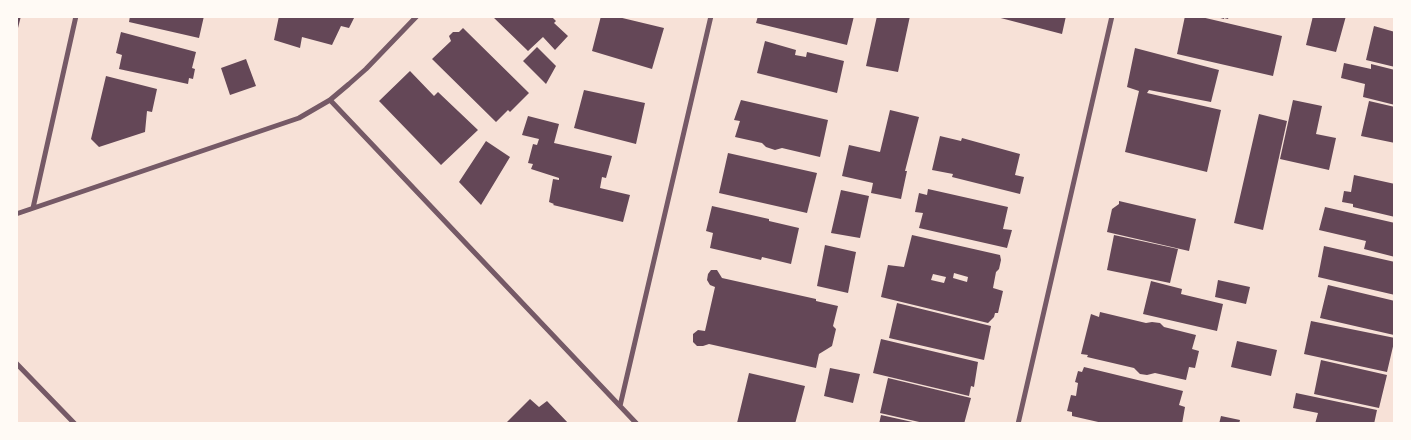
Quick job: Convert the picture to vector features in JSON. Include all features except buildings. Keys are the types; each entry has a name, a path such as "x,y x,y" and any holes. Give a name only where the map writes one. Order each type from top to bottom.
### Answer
{"street":[{"path":"33,208 76,16"},
{"path":"16,214 299,118 330,100 366,69 416,16"},
{"path":"620,406 711,16"},
{"path":"1018,424 1112,16"},
{"path":"330,100 637,424"},
{"path":"16,363 75,424"}]}
